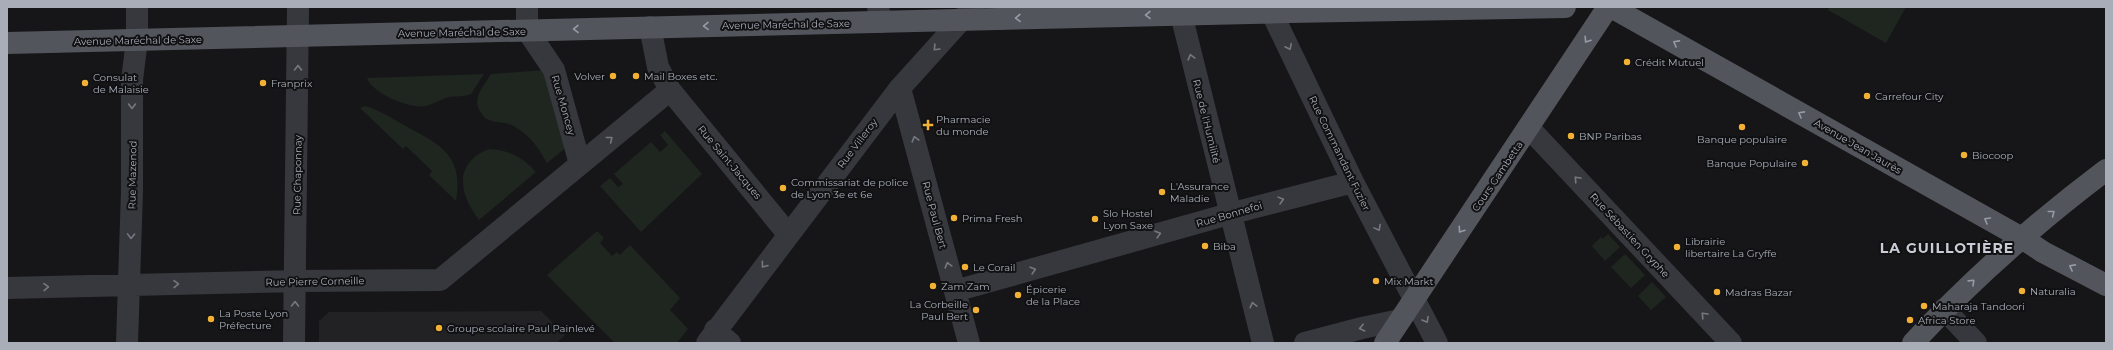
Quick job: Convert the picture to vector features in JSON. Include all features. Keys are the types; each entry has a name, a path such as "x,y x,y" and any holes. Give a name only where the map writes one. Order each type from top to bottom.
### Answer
{"main road":[{"name":"Avenue Maréchal de Saxe","path":"7,43 650,27 880,14 1181,14 1270,10 1565,7"},
{"name":"Cours Gambetta","path":"1385,343 1610,7"},
{"name":"Avenue Jean Jaurès","path":"1610,7 2022,238 2043,252 2106,285"},
{"path":"1913,343 1944,310 2022,238 2106,170"}],"street":[{"name":"Rue Mazenod","path":"127,343 130,285 132,80 137,40 137,7"},
{"name":"Rue Chaponnay","path":"294,343 296,281 298,7"},
{"path":"527,7 527,30"},
{"name":"Rue Commandant Fuzier","path":"1270,10 1353,182 1437,343"},
{"name":"Rue Villeroy","path":"717,339 788,234 900,88 968,13"},
{"name":"Rue de l'Humilité","path":"1181,14 1229,214 1263,343"},
{"name":"Rue Saint-Jacques","path":"650,27 658,67 670,90 788,234"},
{"name":"Rue Moncey","path":"527,30 554,70 580,164"},
{"name":"Rue Paul Bert","path":"900,88 969,343"},
{"path":"580,164 670,90"},
{"name":"Rue Sébastien Gryphe","path":"1529,128 1731,343"},
{"name":"Rue Pierre Corneille","path":"7,288 296,281 440,280 580,164"},
{"name":"Rue Bonnefoi","path":"955,291 1108,257 1229,214 1353,182"},
{"path":"1944,310 1976,343"},
{"path":"1305,343 1400,320"}],"shaded area":[{"path":"1829,7 1906,7 1886,43 1828,10"},
{"path":"546,70 568,146 547,163 530,138 510,124 486,119 477,104 477,99 481,89 491,74"},
{"path":"484,74 471,94 449,97 426,106 410,105 392,99 376,90 367,78"},
{"path":"365,106 381,112 428,139 438,145 446,153 453,162 456,172 458,185 456,201 429,175 432,171 406,146 403,149 360,108"},
{"path":"665,131 702,174 641,232 600,186 610,178 618,187 623,184 614,174 651,142 660,152 657,155 668,145 660,135"},
{"path":"489,149 515,155 526,162 536,172 479,220 467,200 463,180 469,162 477,155"},
{"path":"597,231 604,238 600,243 612,256 617,252 620,255 630,245 680,298 670,310 688,329 677,343 615,343 547,275"},
{"path":"1608,234 1620,247 1605,261 1592,246 1601,237 1603,239"},
{"path":"1625,254 1645,275 1631,288 1611,267"},
{"path":"1652,282 1666,297 1651,310 1638,296"},
{"name":"Groupe scolaire Paul Painlevé","path":"541,311 565,335 557,343 319,343 319,321 329,312"}],"place":[{"name":"Crédit Mutuel","path":"1627,62"},
{"name":"Volver","path":"613,76"},
{"name":"Mail Boxes etc.","path":"636,76"},
{"name":"Consulat de Malaisie","path":"85,83"},
{"name":"Franprix","path":"263,83"},
{"name":"Carrefour City","path":"1867,96"},
{"name":"Pharmacie du monde","path":"928,125"},
{"name":"Banque populaire","path":"1742,127"},
{"name":"BNP Paribas","path":"1571,136"},
{"name":"Biocoop","path":"1964,155"},
{"name":"Banque Populaire","path":"1805,163"},
{"name":"Commissariat de police de Lyon 3e et 6e","path":"783,188"},
{"name":"L'Assurance Maladie","path":"1162,192"},
{"name":"Prima Fresh","path":"954,218"},
{"name":"Slo Hostel Lyon Saxe","path":"1095,219"},
{"name":"Biba","path":"1205,246"},
{"name":"Librairie libertaire La Gryffe","path":"1677,247"},
{"name":"Le Corail","path":"965,267"},
{"name":"Mix Markt","path":"1376,281"},
{"name":"Zam Zam","path":"933,286"},
{"name":"Naturalia","path":"2022,291"},
{"name":"Madras Bazar","path":"1717,292"},
{"name":"Épicerie de la Place","path":"1018,295"},
{"name":"Maharaja Tandoori","path":"1924,306"},
{"name":"La Corbeille Paul Bert","path":"976,310"},
{"name":"La Poste Lyon Préfecture","path":"211,319"},
{"name":"Africa Store","path":"1910,320"},
{"name":"Groupe scolaire Paul Painlevé","path":"439,328"}],"district":[{"name":"LA GUILLOTIÈRE","path":"1947,248"}]}
